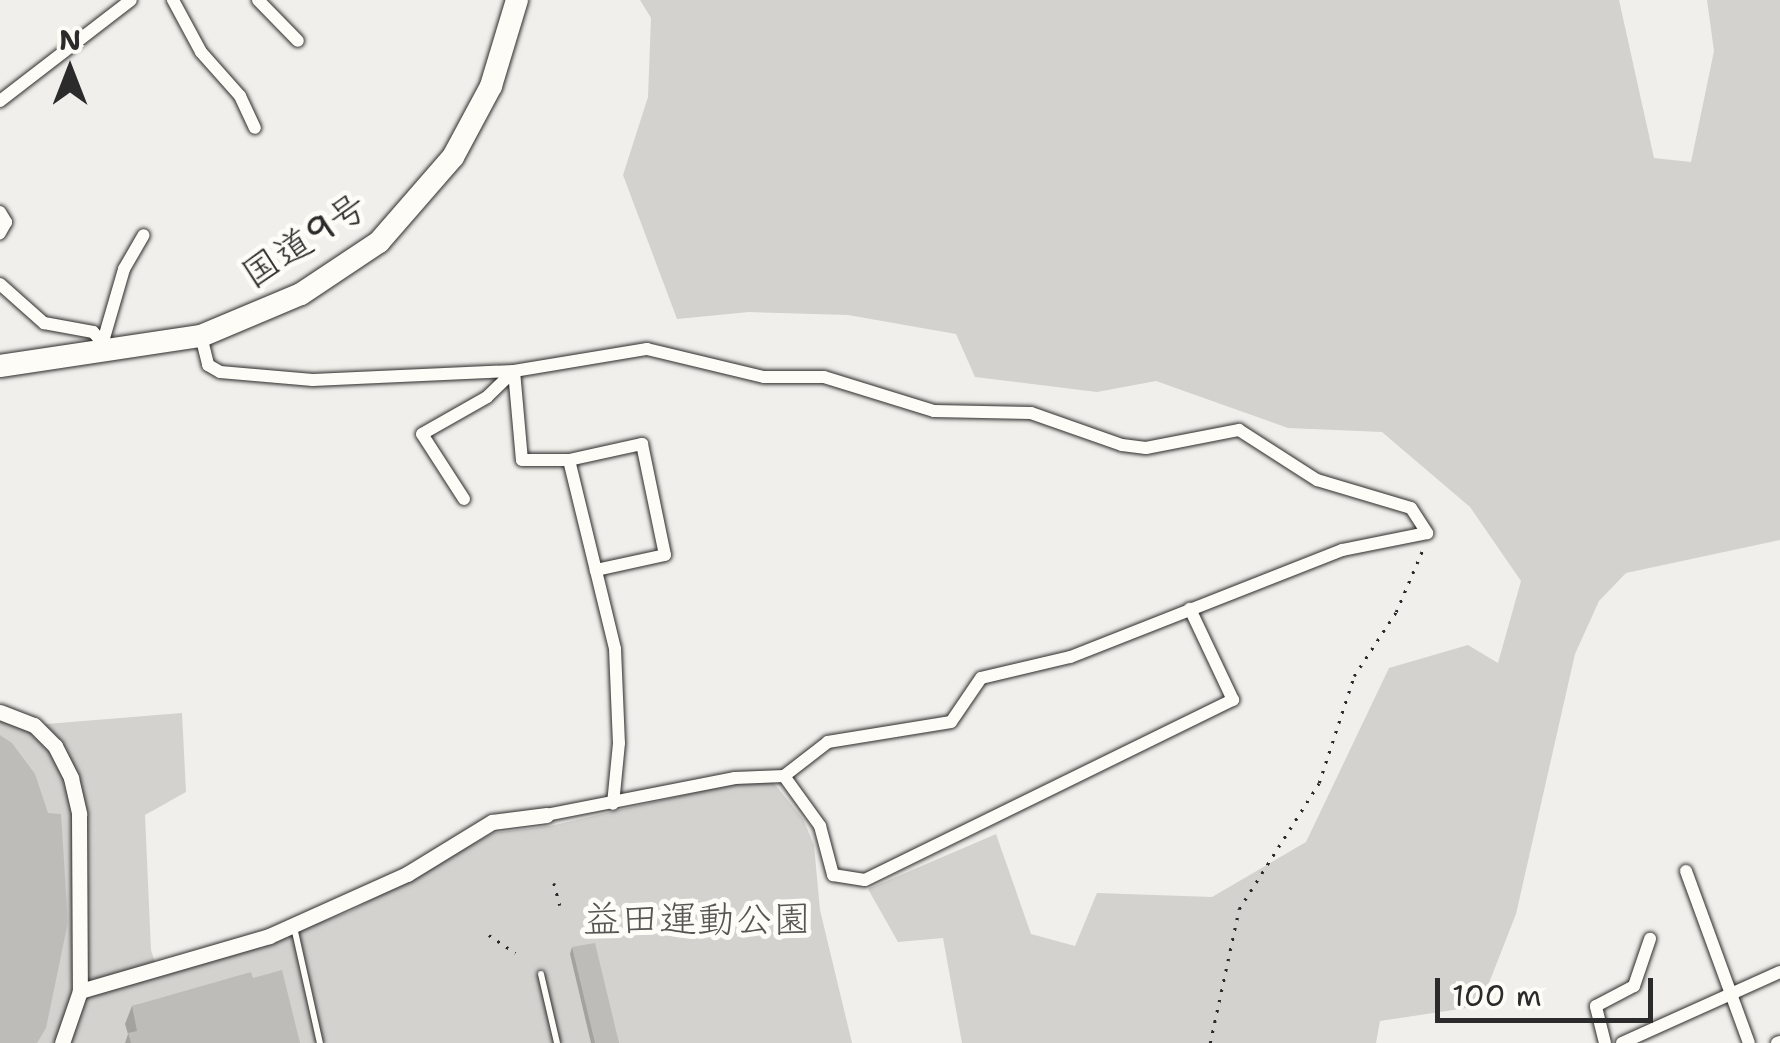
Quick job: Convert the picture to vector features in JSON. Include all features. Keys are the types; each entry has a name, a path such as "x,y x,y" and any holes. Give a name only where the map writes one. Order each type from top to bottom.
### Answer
{"highway":[{"name":"国道9号","path":"0,366 107,344 202,336 301,294 379,242 453,158 491,86 516,0"}],"street":[{"path":"0,101 132,0"},
{"path":"173,0 201,52 240,96 254,128"},
{"path":"258,0 298,41"},
{"path":"0,212 6,222 0,233"},
{"path":"0,284 57,330 107,344 124,269 144,236"},
{"path":"80,991 141,978 294,926 407,874 492,822 614,804 734,778 784,776 828,742 951,722 981,678 1070,657 1342,550 1427,533 1411,508 1318,480 1239,430 1146,448 1122,445 1031,413 934,411 824,377 764,377 646,349 514,371 313,380 220,372 208,364 202,336"},
{"path":"514,371 522,460 569,460 642,444 665,555 596,570"},
{"path":"464,499 422,434 487,397 514,371"},
{"path":"569,460 615,649 619,744 614,804"},
{"path":"784,776 820,826 833,875 865,880 1233,700 1190,609"},
{"path":"0,712 34,725 55,746 72,778 79,832 80,991 62,1043"},
{"path":"1686,870 1749,1043"},
{"path":"1605,1043 1596,1006 1634,986 1650,939"},
{"path":"1622,1043 1780,972"}],"lane":[{"path":"294,926 320,1043"},
{"path":"541,974 557,1043"}],"path":[{"path":"1210,1043 1239,909 1319,783 1354,676 1408,589 1427,533"},
{"path":"554,883 560,905"},
{"path":"489,935 516,953"}],"green space":[{"path":"640,0 1619,0 1654,158 1691,162 1714,51 1707,0 1780,0 1780,540 1626,573 1599,601 1575,654 1516,914 1480,1006 1380,1021 1376,1043 962,1043 943,938 898,942 868,889 996,834 1031,934 1075,946 1097,893 1212,897 1306,842 1389,668 1468,645 1498,663 1521,581 1470,507 1382,432 1288,428 1156,381 1097,392 975,377 956,334 848,315 749,312 677,319 623,175 648,97 651,18"},
{"name":"益田運動公園","path":"0,712 34,725 182,713 186,792 145,815 151,950 160,977 349,912 493,833 550,826 736,783 773,782 803,819 814,845 820,910 852,1043 0,1043"}],"building":[{"path":"0,735 12,743 35,774 48,813 61,814 68,922 46,1028 37,1043 0,1043"},
{"path":"595,943 619,1043 595,1043 572,947"},
{"path":"282,970 300,1043 131,1043 128,1033 137,1031 132,1006 251,972 253,978"}]}
